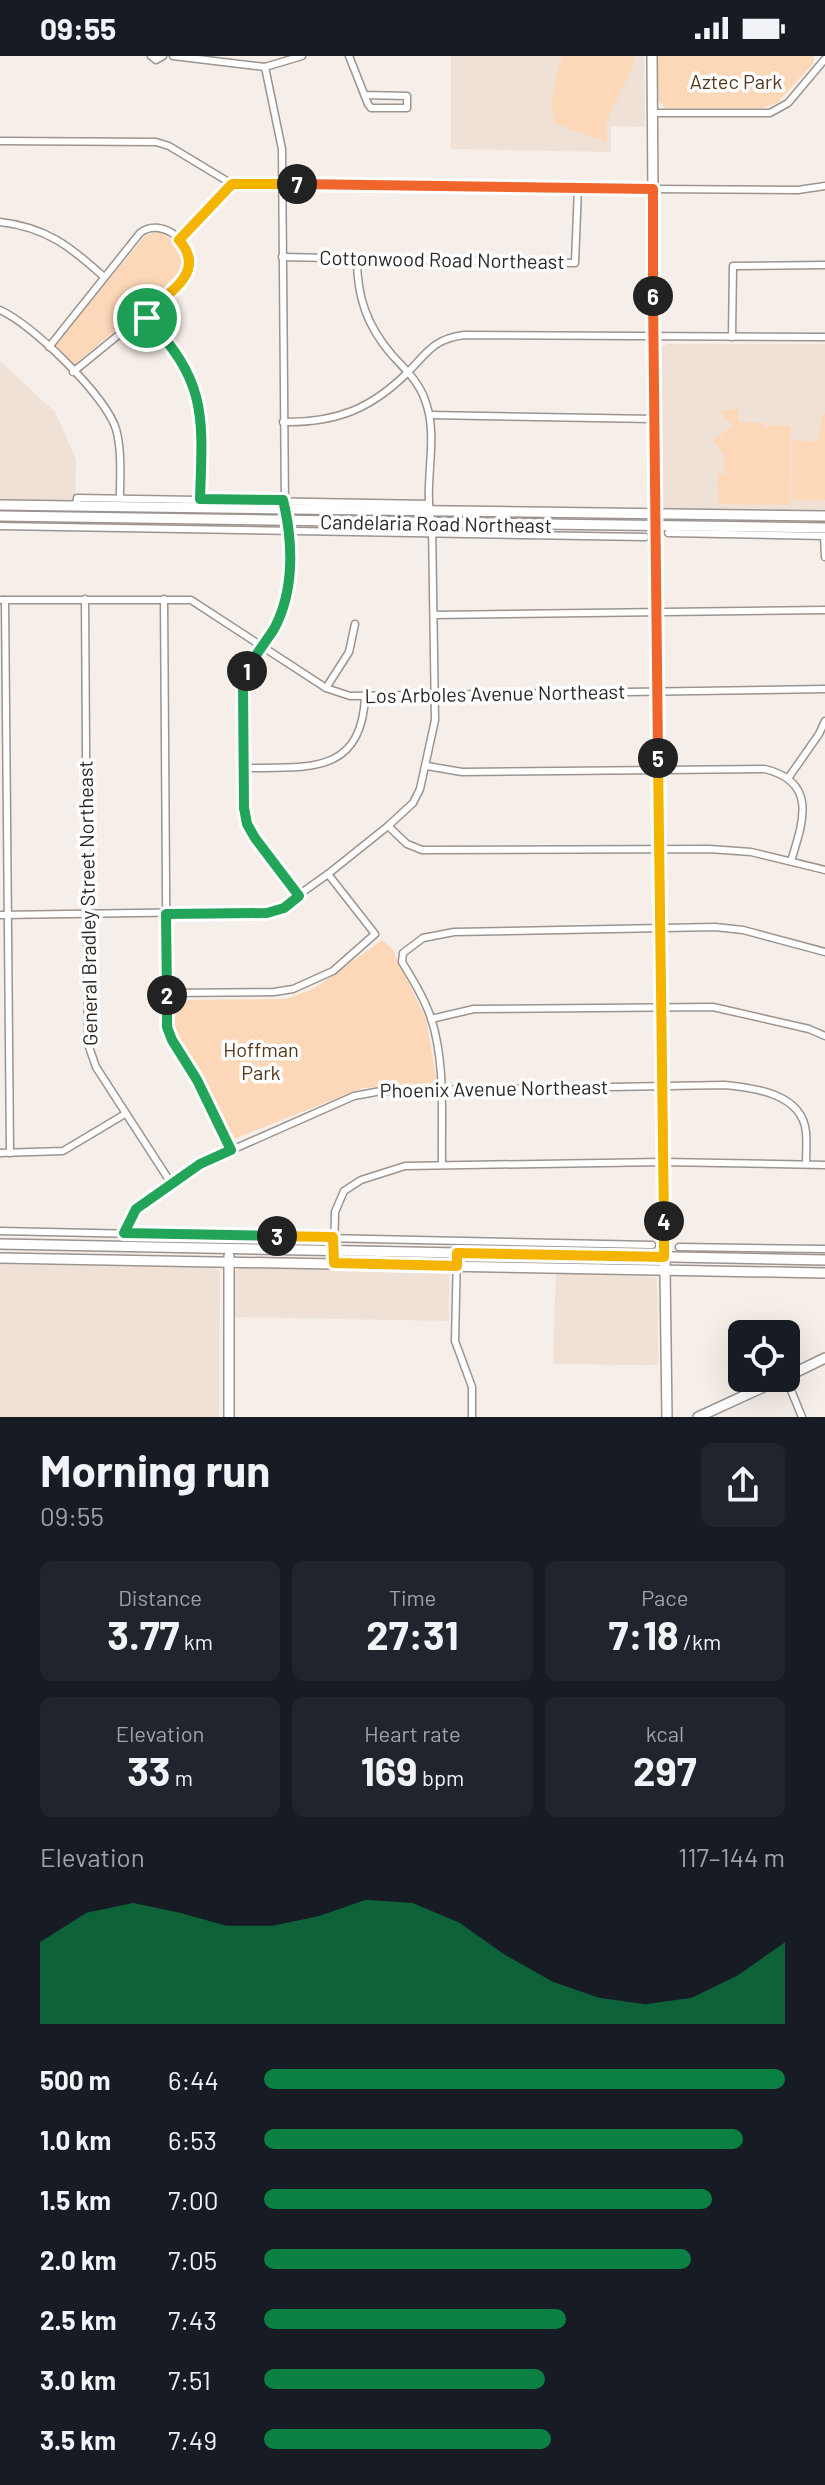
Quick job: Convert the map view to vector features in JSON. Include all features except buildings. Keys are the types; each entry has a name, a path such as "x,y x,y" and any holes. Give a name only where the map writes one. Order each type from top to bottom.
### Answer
{"main road":[{"path":"652,56 667,1417"},
{"name":"Candelaria Road Northeast","path":"0,505 284,505 825,516"},
{"name":"Candelaria Road Northeast","path":"0,516 433,529 655,525 825,528"},
{"path":"0,1244 825,1260"},
{"path":"229,1250 229,1417"},
{"path":"0,1258 825,1273"},
{"path":"800,1370 825,1358"},
{"path":"698,1417 723,1410 757,1392"}],"street":[{"path":"151,56 156,60 163,56"},
{"path":"173,56 265,67 302,56"},
{"path":"349,56 365,95 371,108 407,108 407,96 365,95"},
{"path":"653,113 770,113 788,103 825,57"},
{"path":"265,67 282,149 287,592 274,628 250,666 243,686 244,768 247,824 299,896"},
{"path":"0,141 156,142 169,146 232,184 798,190 825,186"},
{"path":"179,240 232,184"},
{"name":"Cottonwood Road Northeast","path":"282,257 575,263 578,188"},
{"path":"0,222 46,233 61,240 104,277"},
{"path":"49,347 146,228 163,228 179,240 190,253 188,273 73,372"},
{"path":"4,915 267,913 284,908 413,803 427,766 435,720 433,529 429,507 430,415 418,384 375,334 364,311 357,259"},
{"path":"732,337 733,266 825,265"},
{"path":"0,310 25,324 98,397 110,414 120,449 120,497"},
{"path":"143,314 176,351 195,389 201,421 200,499"},
{"path":"283,422 306,423 348,414 373,402 435,343 449,337 825,337"},
{"path":"430,415 654,419"},
{"path":"76,518 77,498 200,499 284,505"},
{"path":"0,526 288,526"},
{"path":"433,529 645,537"},
{"path":"668,533 825,536 825,557"},
{"name":"General Bradley Street Northeast","path":"85,599 88,1044 96,1067 171,1183"},
{"path":"164,599 167,1027 231,1150"},
{"name":"Los Arboles Avenue Northeast","path":"3,600 182,599 197,603 338,694 825,689"},
{"path":"3,600 4,915 10,1153"},
{"path":"434,615 825,610"},
{"path":"326,688 349,652 355,624"},
{"path":"244,768 310,767 328,763 344,754 361,729 365,696"},
{"path":"789,777 825,721"},
{"path":"427,766 462,772 765,769 789,777 803,800 805,812 791,861"},
{"path":"388,826 407,844 422,850 709,849 751,852 825,870"},
{"path":"167,993 274,992 293,989 333,971 374,938 374,931 328,874"},
{"path":"442,1164 439,1059 431,1019 402,962 403,953 423,938 454,932 715,927 743,930 825,952"},
{"path":"431,1019 474,1009 713,1007 809,1029 825,1036"},
{"name":"Phoenix Avenue Northeast","path":"124,1233 136,1209 200,1164 354,1096 381,1091 725,1085 779,1096 797,1109 806,1131 806,1164"},
{"path":"0,1153 63,1151 125,1114"},
{"path":"334,1263 337,1201 353,1184 394,1168 442,1164 663,1162 825,1165"},
{"path":"0,1231 652,1245"},
{"path":"679,1247 825,1249"},
{"path":"457,1253 455,1341 472,1387 472,1417"},
{"path":"791,1392 802,1417"}],"shaded area":[{"path":"451,56 644,56 645,127 611,126 611,152 451,149"},
{"path":"667,344 825,344 825,511 661,510 661,348"},
{"path":"0,361 56,413 76,460 75,501 0,500"},
{"path":"0,1264 216,1268 220,1272 219,1417 0,1417"},
{"path":"238,1268 447,1272 449,1321 234,1317 235,1272"},
{"path":"556,1273 657,1277 658,1365 553,1364"}],"green space":[{"path":"562,56 634,56 632,68 607,120 607,142 556,124 552,107"},
{"name":"Aztec Park","path":"658,56 814,56 813,64 777,103 761,108 665,108 658,101"},
{"path":"161,232 181,249 186,260 184,273 74,365 55,348 56,344 144,237"},
{"path":"719,410 738,410 739,422 763,423 767,428 768,425 791,426 789,505 719,504 718,474 725,474 724,456 714,440 732,426"},
{"path":"823,413 825,500 791,501 792,440 818,442"},
{"name":"Hoffman Park","path":"382,940 392,949 426,1019 437,1083 363,1088 231,1140 173,1024 174,1000 286,999 315,988"}],"route":[{"path":"232,184 653,189 664,1257 457,1253 457,1266 334,1263 333,1237 124,1233 136,1209 200,1164 231,1150 167,1027 166,914 267,913 284,908 299,896 255,838 247,824 244,808 243,686 250,666 274,628 287,592 289,531 283,500 200,499 201,421 195,389 176,351 147,318 143,314 182,280 191,266 190,253 179,240 232,184"}]}
